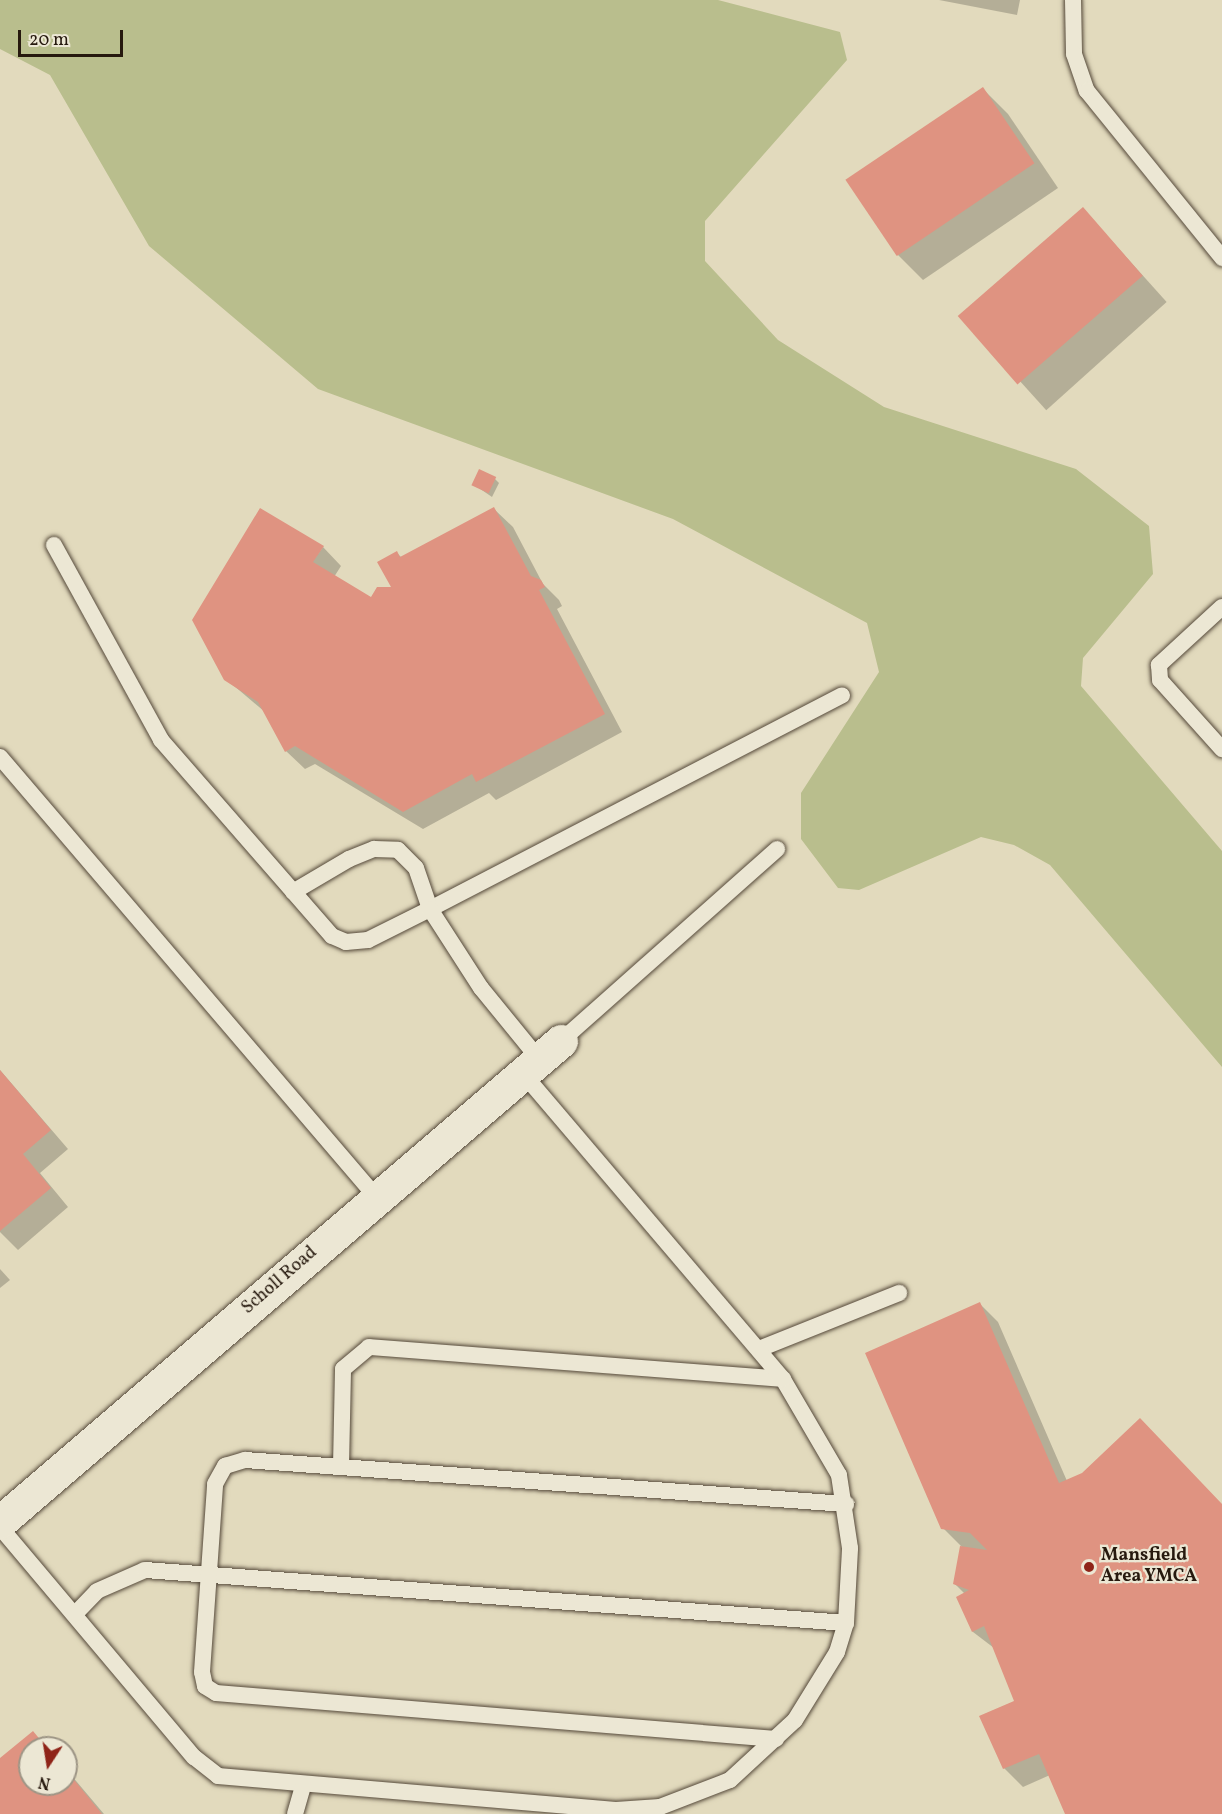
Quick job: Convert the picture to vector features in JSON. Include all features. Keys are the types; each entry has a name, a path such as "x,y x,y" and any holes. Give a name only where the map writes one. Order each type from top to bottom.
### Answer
{"street":[{"name":"Scholl Road","path":"0,1522 541,1058"}],"lane":[{"path":"1073,0 1074,54 1087,91 1222,258"},
{"path":"54,545 161,740 332,936 346,942 368,940 842,695"},
{"path":"1222,607 1159,665 1160,680 1222,749"},
{"path":"0,757 377,1198"},
{"path":"0,1527 76,1613 194,1757 218,1776 303,1786 598,1812 660,1807 696,1797 730,1780 776,1739 821,1686 846,1623 850,1548 846,1504 827,1447 783,1378 541,1058 481,988 430,909 416,868 398,850 374,849 349,859 293,892"},
{"path":"541,1058 777,849"},
{"path":"759,1349 899,1293"},
{"path":"341,1466 343,1369 369,1347 783,1378"},
{"path":"776,1739 216,1693 205,1686 202,1672 215,1484 225,1466 245,1460 846,1504"},
{"path":"76,1613 122,1577 145,1570 846,1623"},
{"path":"295,1814 303,1786"}],"green space":[{"path":"0,0 718,0 840,32 847,60 705,221 705,261 778,340 884,407 1076,469 1149,526 1153,574 1083,658 1081,686 1222,851 1222,1067 1050,865 1014,845 981,837 859,890 838,888 801,839 801,793 879,672 867,623 673,519 318,389 149,246 50,75 0,49"}],"building":[{"path":"983,87 1034,163 897,256 845,180"},
{"path":"1083,207 1143,276 1017,385 958,316"},
{"path":"479,469 496,477 489,493 471,485"},
{"path":"494,507 531,576 541,580 545,587 539,590 605,714 476,782 472,774 403,812 295,746 285,752 258,702 224,680 192,620 260,508 324,546 313,562 371,597 377,587 391,587 377,562 397,551 400,557"},
{"path":"0,1070 51,1130 23,1154 51,1188 0,1231"},
{"name":"Mansfield Area YMCA","path":"980,1302 1059,1483 1082,1473 1140,1418 1222,1504 1222,1814 1065,1814 1039,1754 1003,1769 979,1716 1014,1701 984,1626 972,1632 956,1597 969,1590 953,1584 960,1546 987,1550 970,1533 941,1529 865,1353"},
{"path":"33,1731 37,1736 27,1736"},
{"path":"18,1743 18,1796 78,1796 78,1785 102,1814 0,1814 0,1758"}],"place":[{"name":"Mansfield Area YMCA","path":"1089,1567"}]}
